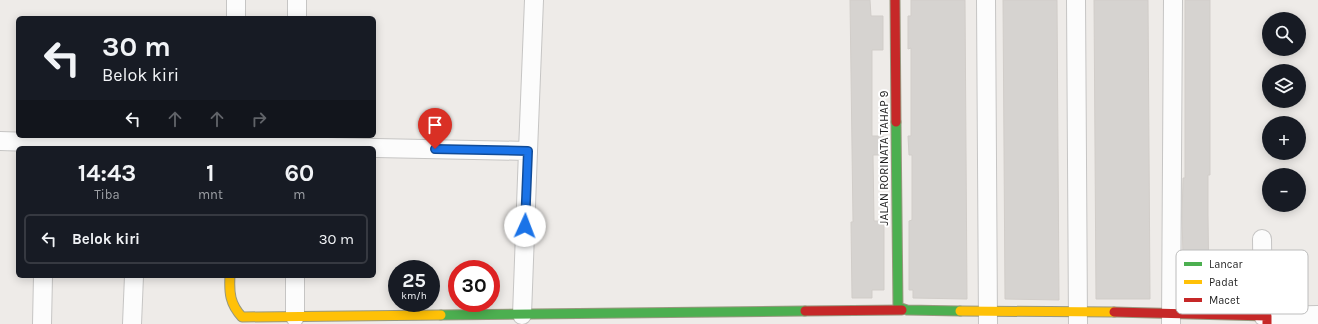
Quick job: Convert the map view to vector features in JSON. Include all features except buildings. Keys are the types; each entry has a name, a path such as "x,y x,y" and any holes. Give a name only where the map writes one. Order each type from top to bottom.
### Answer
{"street":[{"path":"236,0 236,16"},
{"path":"297,0 297,16"},
{"path":"516,318 528,151 534,0"},
{"name":"JALAN RORINATA TAHAP 9","path":"895,0 897,302 898,307 905,310"},
{"path":"986,0 988,318"},
{"path":"1076,0 1078,318"},
{"path":"1171,318 1173,0"},
{"path":"0,141 47,145 139,146 296,143 528,151"},
{"path":"1262,239 1263,250"},
{"path":"42,324 43,278"},
{"path":"132,324 134,278"},
{"path":"230,278 229,299 234,310 242,317 516,318 905,310 988,318 1266,318 1318,315"},
{"path":"295,278 295,317"}],"traffic: fast":[{"path":"896,122 898,307 907,310 960,311"},
{"path":"441,315 805,311"}],"traffic: slow":[{"path":"230,278 231,298 235,308 242,317 441,315"},
{"path":"960,311 1114,312"}],"traffic: jam":[{"path":"895,0 896,122"},
{"path":"805,311 902,310"},
{"path":"1114,312 1176,314"},
{"path":"1190,314 1267,316 1267,324"}],"route":[{"path":"435,149 528,151 525,226"}]}
